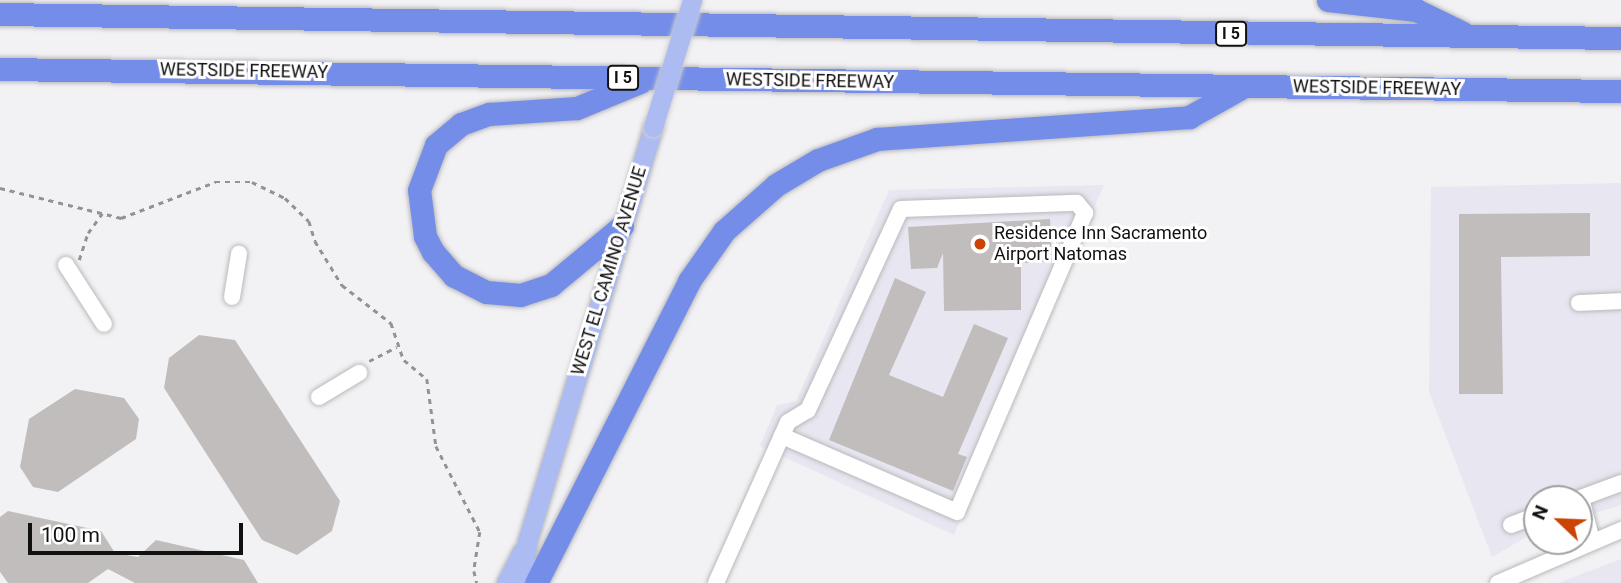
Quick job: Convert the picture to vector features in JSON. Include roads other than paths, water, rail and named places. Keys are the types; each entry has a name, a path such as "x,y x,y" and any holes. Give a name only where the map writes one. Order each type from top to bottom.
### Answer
{"highway":[{"path":"1328,0 1416,10 1471,37"},
{"name":"I 5","path":"0,14 1471,37 1621,37"},
{"name":"WESTSIDE FREEWAY","path":"0,69 1621,91"},
{"path":"622,226 551,285 521,295 486,292 454,276 433,252 425,236 419,190 436,145 473,118 578,108 646,79"},
{"path":"537,583 689,281 724,231 776,185 818,160 877,139 1189,117 1245,86"}],"main road":[{"name":"WEST EL CAMINO AVENUE","path":"522,583 527,542 692,0"},
{"name":"WEST EL CAMINO AVENUE","path":"506,583 527,542"}],"street":[{"path":"716,583 788,422 807,410 901,209 1077,203 1084,213 957,512 782,436"},
{"path":"232,297 239,254"},
{"path":"66,265 104,324"},
{"path":"1579,303 1621,300"},
{"path":"319,397 362,368"},
{"path":"1593,494 1621,483"},
{"path":"1511,525 1523,520"},
{"path":"1593,541 1621,530"},
{"path":"1498,583 1561,555"}],"place":[{"name":"Residence Inn Sacramento Airport Natomas","path":"980,244"}]}
